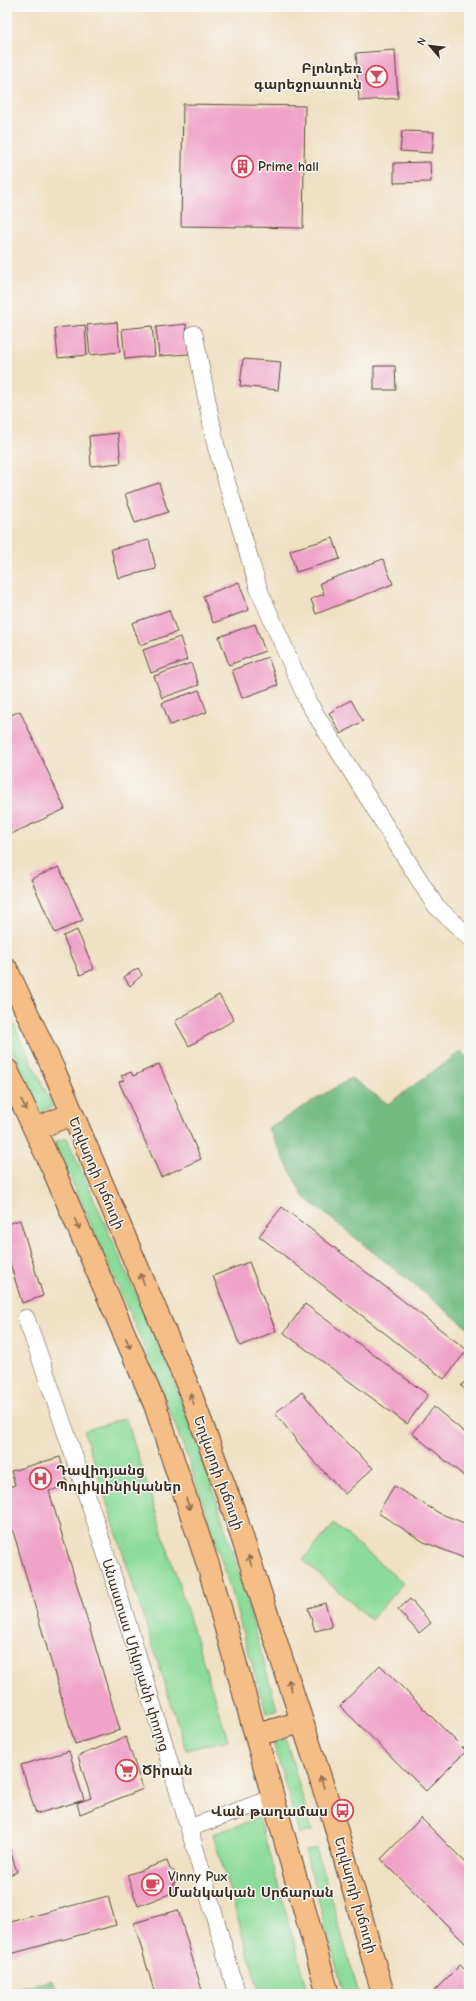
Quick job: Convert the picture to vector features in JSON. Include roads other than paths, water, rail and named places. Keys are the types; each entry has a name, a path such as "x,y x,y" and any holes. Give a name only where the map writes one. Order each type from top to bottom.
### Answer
{"main road":[{"name":"Եղվարդի խճուղի","path":"7,970 72,1114 187,1384 233,1509 337,1828 384,1994"},
{"path":"7,1070 155,1405 209,1568 328,1994"},
{"path":"34,1129 72,1114"},
{"path":"256,1735 302,1722"}],"street":[{"path":"194,334 216,446 259,590 308,702 435,905 469,937"},
{"name":"Անաստաս Միկոյանի փողոց","path":"26,1318 70,1441 189,1828 237,1994"},
{"path":"189,1828 274,1798"}],"place":[{"name":"Բլոնդեռ գարեջրատուն","path":"377,76"},
{"name":"Prime hall","path":"243,166"},
{"name":"Դավիդյանց Պոլիկլինիկաներ","path":"40,1478"},
{"name":"Ծիրան","path":"127,1770"},
{"name":"Վան թաղամաս","path":"343,1811"},
{"name":"Vinny Pux Մանկական Սրճարան","path":"152,1884"}]}
